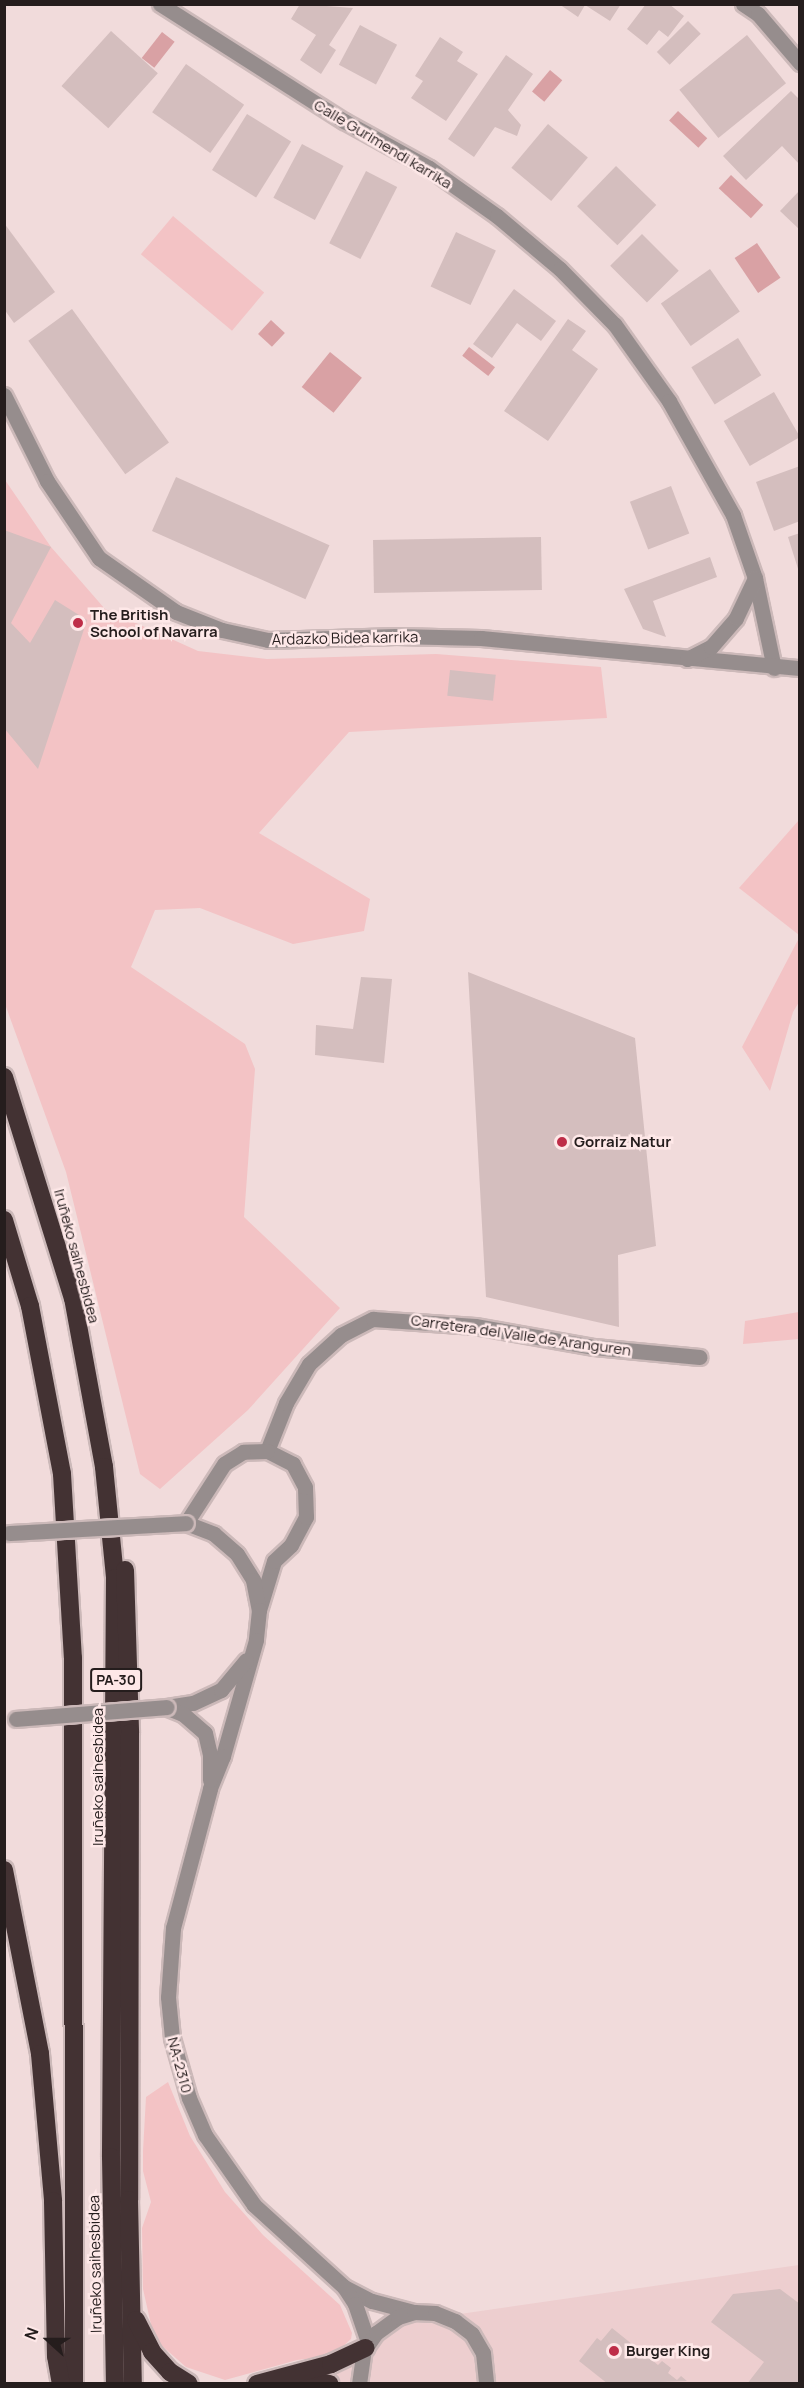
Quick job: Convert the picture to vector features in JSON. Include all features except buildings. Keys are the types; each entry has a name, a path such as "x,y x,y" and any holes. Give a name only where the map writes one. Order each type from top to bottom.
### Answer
{"highway":[{"name":"Iruñeko saihesbidea","path":"4,1077 75,1310 104,1467 115,1578 117,1773 111,2157 115,2384"},
{"name":"Iruñeko saihesbidea","path":"4,1220 30,1305 62,1474 73,1647 74,2384"},
{"path":"75,1310 105,1417 128,1595 133,2384"},
{"path":"4,1870 40,2054 53,2201 56,2356 61,2384"},
{"path":"131,2284 139,2332 170,2372 189,2384"},
{"path":"257,2384 331,2364 367,2345"},
{"path":"288,2384 306,2379 329,2384"}],"street":[{"name":"Calle Gurimendi karrika","path":"160,4 344,121 429,168 497,216 560,269 615,325 669,401 733,515 755,578 774,668"},
{"path":"743,4 758,15 800,63"},
{"name":"Ardazko Bidea karrika","path":"4,395 47,481 99,558 176,612 222,630 268,640 396,636 481,638 774,668 800,668"},
{"path":"687,659 711,647 736,618 755,578"},
{"name":"Carretera del Valle de Aranguren","path":"267,1451 286,1403 309,1364 341,1335 373,1320 475,1326 594,1347 700,1357"},
{"path":"186,1523 224,1464 243,1452 267,1451 293,1464 305,1487 306,1517 291,1545 274,1561 259,1610 256,1640 223,1756 210,1789"},
{"path":"6,1534 186,1523 214,1534 237,1554 253,1580 259,1610"},
{"path":"10,1717 167,1707 193,1703 221,1690 242,1668 256,1640"},
{"path":"167,1707 183,1714 205,1733 210,1754 210,1789"},
{"name":"NA-2310","path":"210,1789 173,1928 169,1961 172,2038 180,2069 205,2135 233,2180 276,2228 344,2287"},
{"path":"344,2287 380,2304 445,2317 472,2334 483,2353 489,2380"},
{"path":"344,2287 356,2304 367,2345 359,2384"},
{"path":"367,2345 384,2325 414,2312"}],"shaded area":[{"path":"162,32 175,42 154,68 142,58"},
{"path":"550,70 562,80 544,102 532,91"},
{"path":"678,111 707,138 698,148 669,121"},
{"path":"731,175 763,205 751,218 719,188"},
{"path":"173,216 264,292 232,331 141,254"},
{"path":"757,243 780,278 758,293 735,258"},
{"path":"271,320 285,333 272,347 258,334"},
{"path":"469,347 495,367 488,376 462,356"},
{"path":"330,352 362,378 334,413 302,387"},
{"path":"5,480 51,547 105,609 198,651 267,659 436,654 601,667 607,718 349,732 259,833 370,899 364,931 293,944 200,908 155,910 131,967 245,1044 255,1069 244,1217 340,1308 248,1410 160,1489 140,1474 66,1172 5,1004"},
{"path":"799,820 799,935 739,888"},
{"path":"799,938 799,1002 793,1012 770,1091 742,1047"},
{"path":"799,1312 799,1339 743,1344 745,1321"},
{"path":"168,2082 190,2136 225,2192 263,2235 340,2305 352,2333 351,2339 341,2348 323,2357 297,2360 225,2380 186,2367 161,2345 152,2329 143,2289 142,2228 151,2202 143,2171 143,2151 146,2097"},
{"path":"799,2265 799,2383 326,2384 384,2325"}],"place":[{"name":"The British School of Navarra","path":"78,623"},
{"name":"Gorraiz Natur","path":"562,1142"},
{"name":"Burger King","path":"614,2351"}]}
